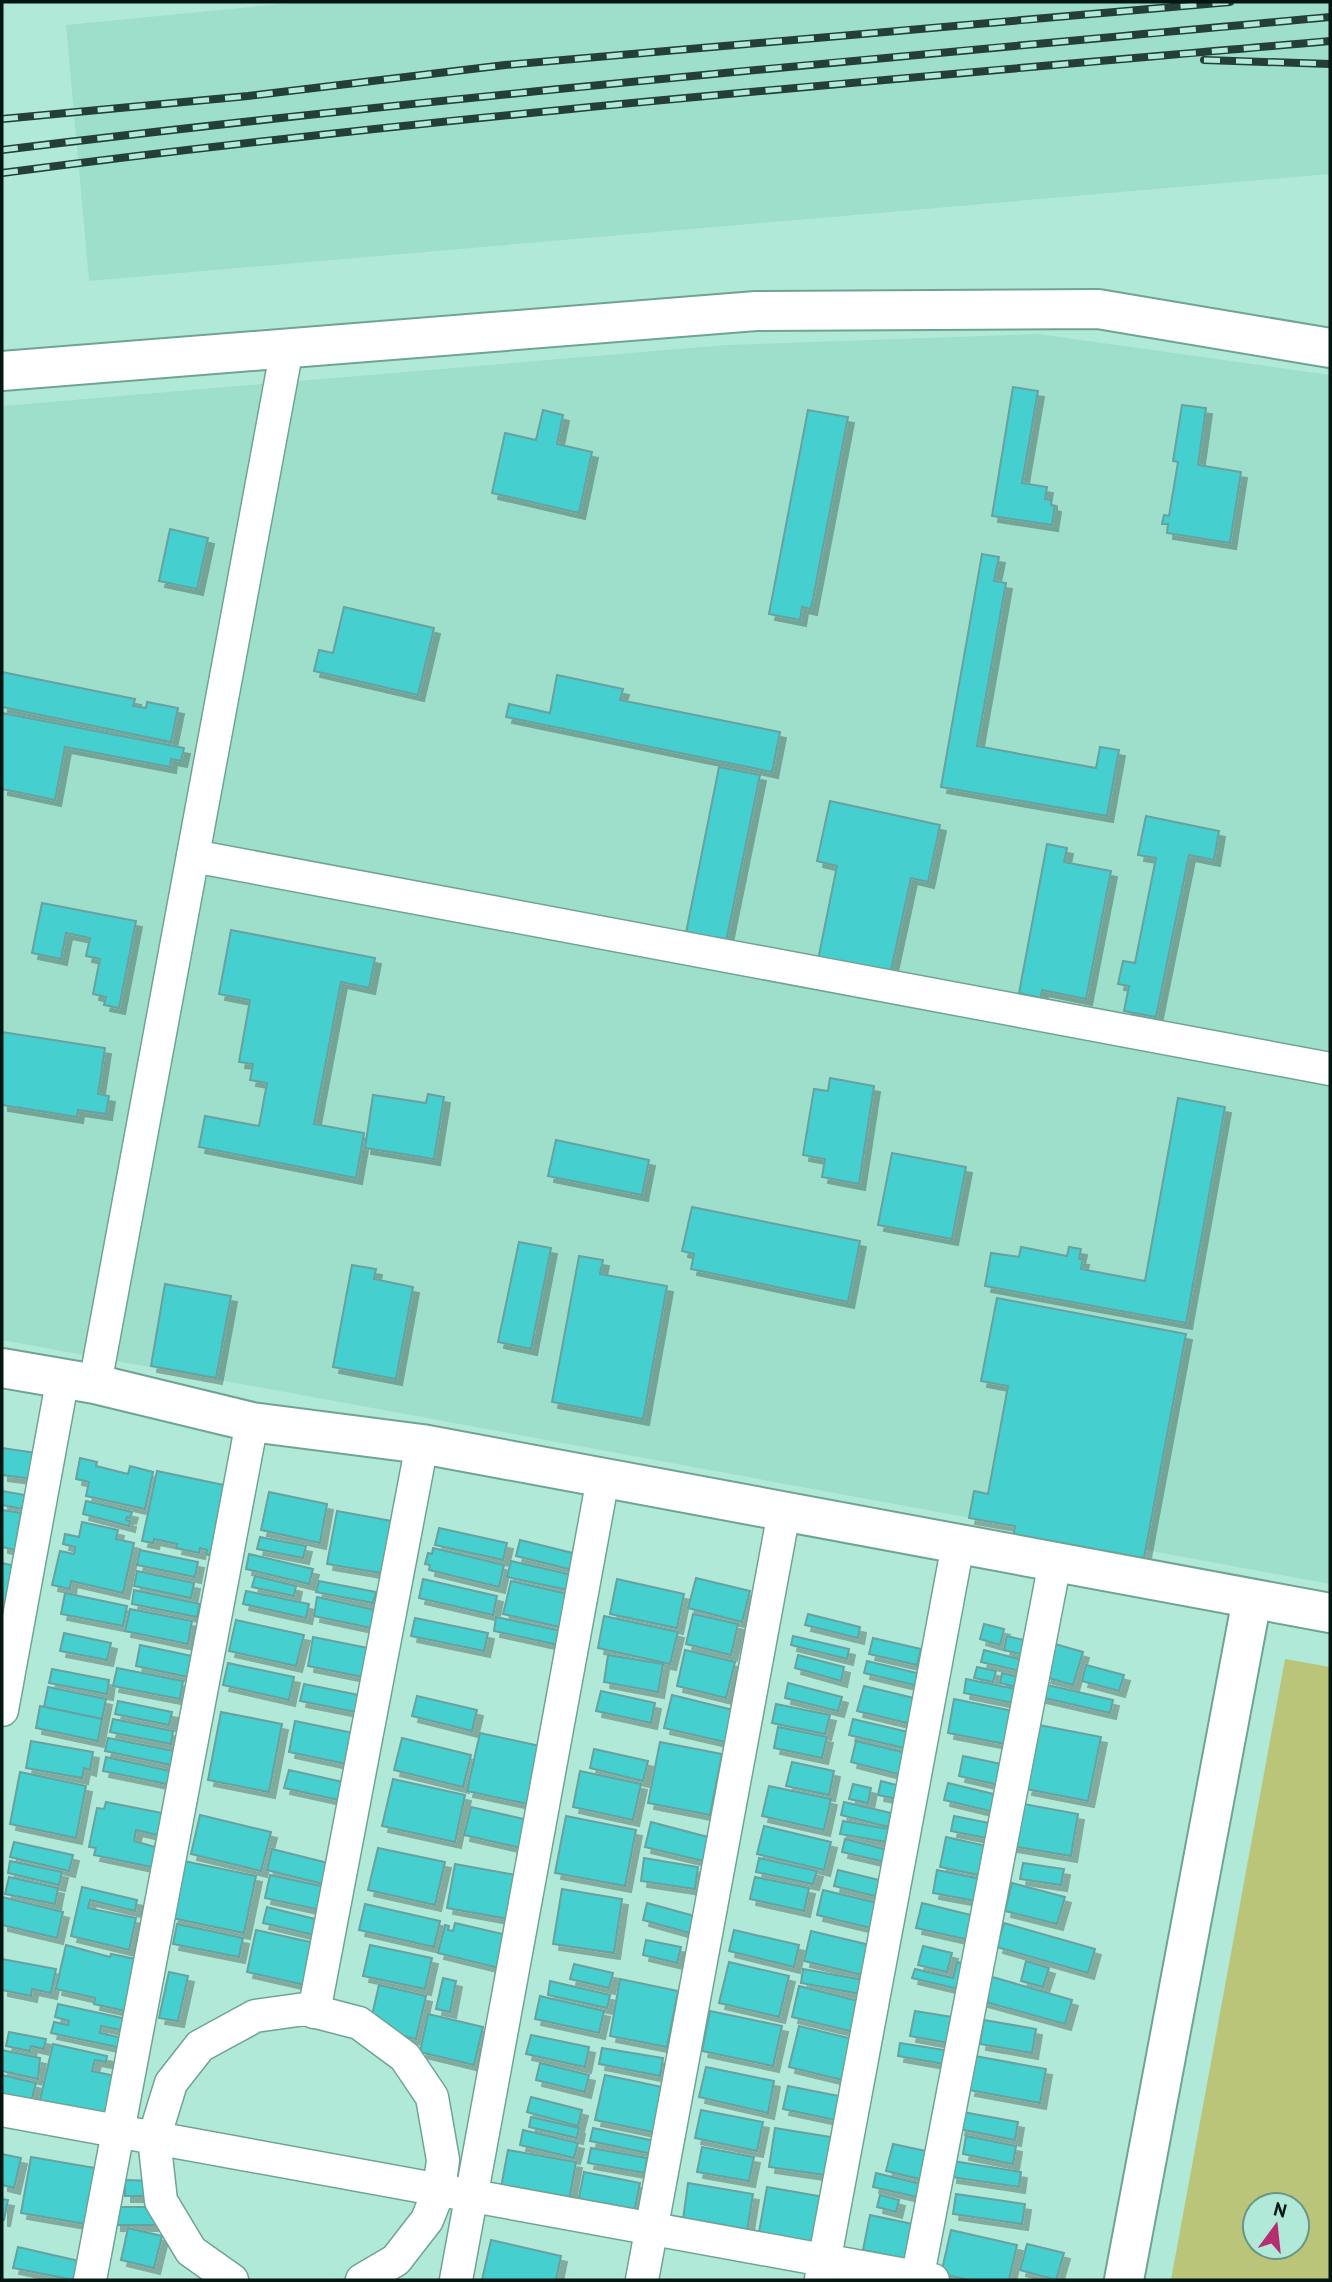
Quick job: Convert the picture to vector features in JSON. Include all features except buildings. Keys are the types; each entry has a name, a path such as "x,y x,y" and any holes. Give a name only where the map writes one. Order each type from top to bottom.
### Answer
{"main road":[{"path":"2,371 756,311 1098,309 1330,348"},
{"path":"2,1368 79,1380 252,1422 422,1444 1330,1613"},
{"path":"1124,2280 1252,1599"}],"street":[{"path":"2,1710 79,1380 193,856 287,348"},
{"path":"193,856 1330,1069"},
{"path":"90,2280 252,1422"},
{"path":"314,2011 422,1444"},
{"path":"456,2280 603,1478"},
{"path":"642,2280 784,1512"},
{"path":"823,2270 958,1544"},
{"path":"2,2110 652,2229 823,2270 923,2279 1055,1562"},
{"path":"232,2280 191,2251 161,2201 154,2138 172,2083 200,2046 255,2016 305,2009 359,2023 405,2057 432,2097 443,2160 439,2190 427,2220 396,2260 362,2280"}],"shaded area":[{"path":"301,2 1330,2 1330,174 89,281 66,25"},
{"path":"1038,334 1330,375 1330,1584 2,1340 2,406 726,345"},
{"path":"1285,1659 1330,1667 1330,2280 1171,2280"}],"railway":[{"path":"2,119 248,96 505,65 1230,2"},
{"path":"2,150 500,95 1330,17"},
{"path":"2,173 499,116 1330,41"},
{"path":"1204,60 1330,64"}]}
